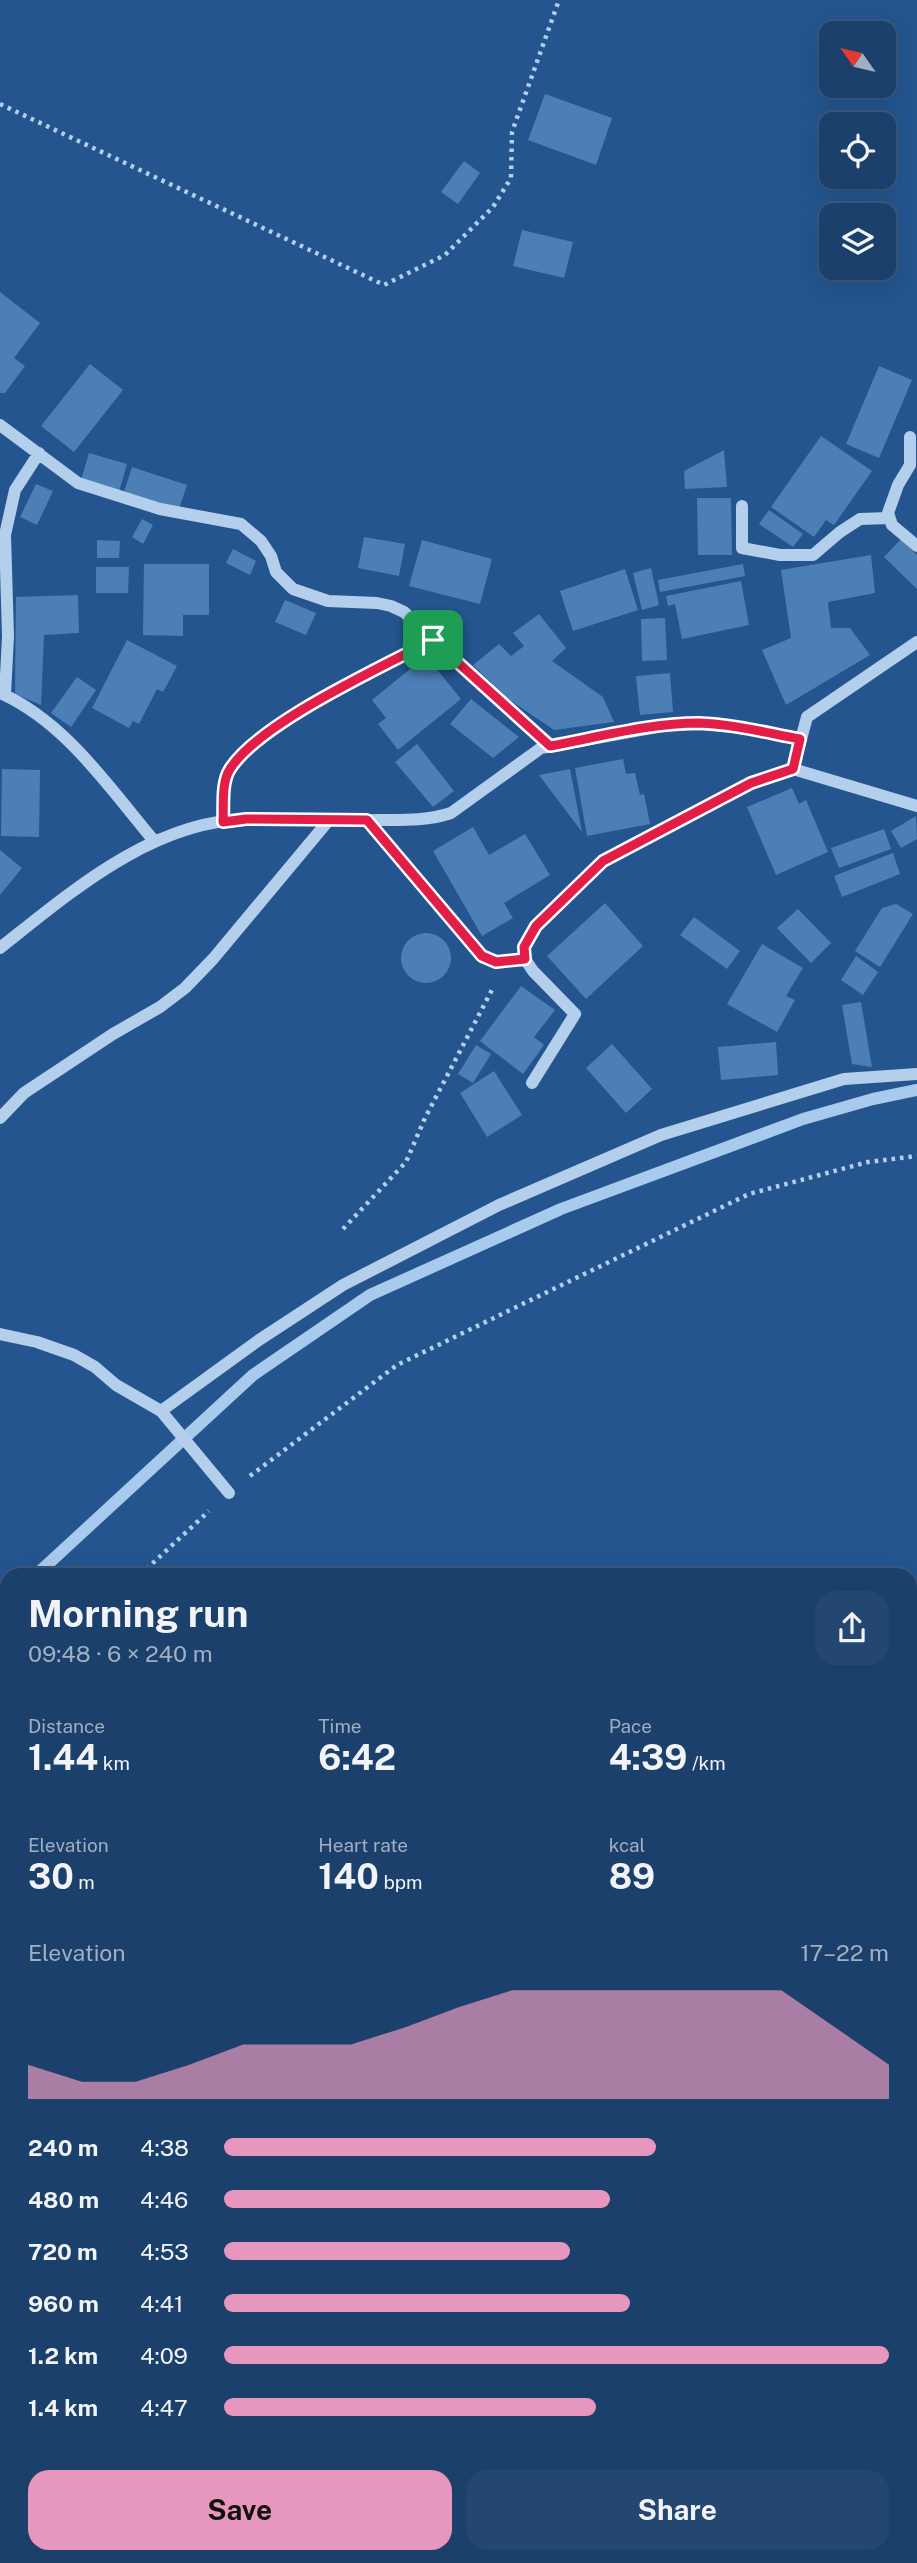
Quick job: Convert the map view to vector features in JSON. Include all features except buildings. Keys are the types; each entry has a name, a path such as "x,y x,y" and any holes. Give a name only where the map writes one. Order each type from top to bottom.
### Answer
{"street":[{"path":"0,425 78,484 160,509 241,524 261,541 271,556 276,572 293,589 328,601 391,606 414,619 433,640 550,746"},
{"path":"910,437 910,465 898,485 888,513 892,525 917,546"},
{"path":"39,453 15,490 5,535 8,636 2,694 44,720 63,736 155,842"},
{"path":"742,506 742,548 780,555 813,555 860,519 889,518"},
{"path":"223,822 225,786 229,770 254,743 302,711 433,640"},
{"path":"793,769 807,717 917,642"},
{"path":"0,948 72,891 130,855 172,834 246,819 420,820 451,813 541,748 662,726 699,723 744,728 800,739"},
{"path":"532,1083 575,1014 533,971 525,959 524,947 536,926 603,861 751,783 793,769 917,806"},
{"path":"0,1118 24,1093 113,1034 160,1007 185,988 222,949 329,820"},
{"path":"367,820 482,956 496,962 525,959"},
{"path":"161,1410 259,1340 343,1285 499,1205 661,1135 844,1079 917,1074"},
{"path":"0,1334 74,1354 116,1385 161,1410 209,1472 229,1493"}],"path":[{"path":"0,104 384,285 445,256 493,207 511,178 512,132 559,0"},
{"path":"343,1229 406,1162 425,1118 507,961"},
{"path":"149,1568 229,1493 397,1366 749,1194 868,1162 917,1156"}],"waterway":[{"path":"44,1568 253,1375 370,1295 561,1209 803,1119 873,1099 917,1090"}],"route":[{"path":"433,640 550,746 662,726 699,723 744,728 800,739 793,769 751,783 603,861 536,926 524,947 525,959 496,962 482,956 367,820 246,819 223,822 225,786 229,770 254,743 302,711 433,640"}]}
